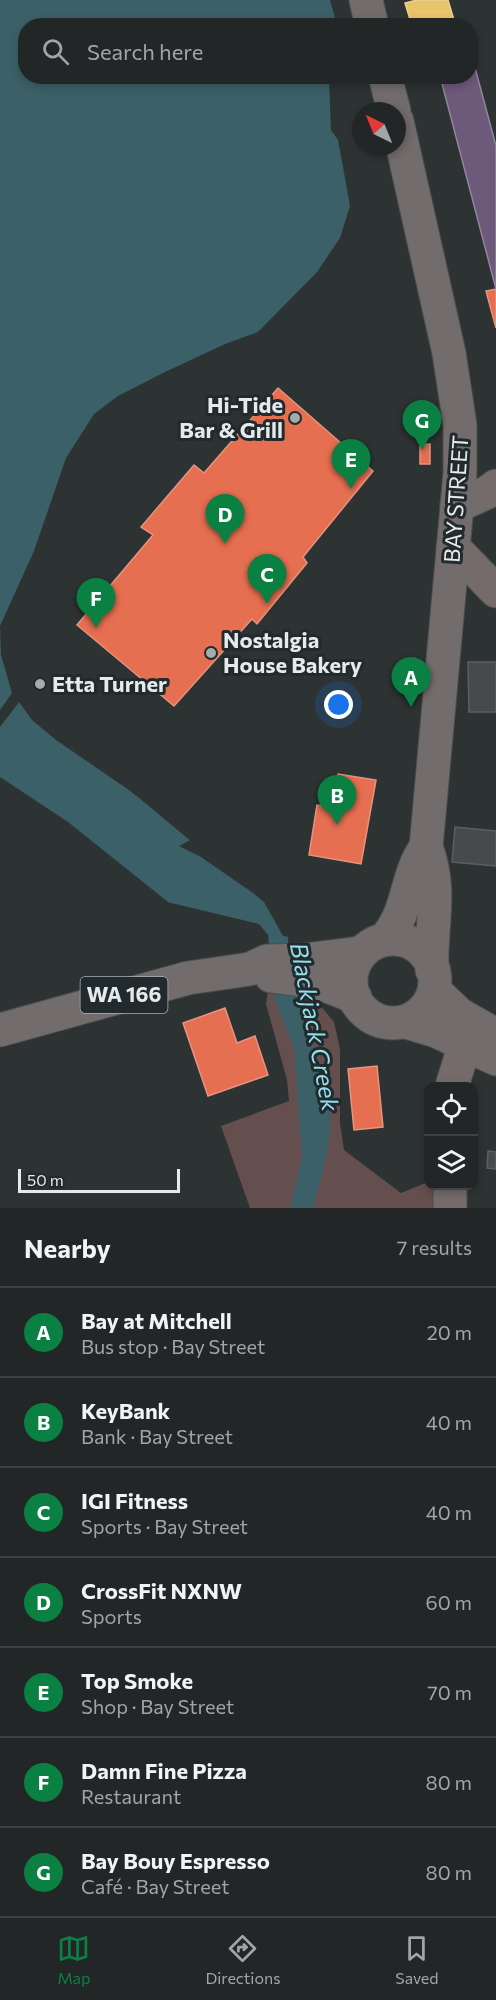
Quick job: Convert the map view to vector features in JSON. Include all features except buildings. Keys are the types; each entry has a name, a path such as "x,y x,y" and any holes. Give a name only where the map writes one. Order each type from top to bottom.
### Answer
{"main road":[{"path":"366,0 370,18"},
{"path":"387,84 392,102"},
{"name":"BAY STREET","path":"405,156 449,353 461,449 426,847 434,868 436,915 433,980"},
{"name":"BAY STREET","path":"372,946 401,916 414,863 426,847"},
{"name":"WA 166","path":"0,1030 188,978 261,968 304,970 372,946 406,942 416,948 433,980 459,1014 496,1035"},
{"path":"355,997 351,975 372,946"},
{"name":"WA 166","path":"304,970 355,997 365,1011 377,1018 393,1023 406,1022 465,1044 496,1059"},
{"path":"406,1022 426,1009 433,980"}],"street":[{"path":"457,506 489,492 496,486"},
{"path":"453,548 496,591"},
{"path":"453,1082 465,1044"},
{"path":"450,1190 450,1208"}],"shaded area":[{"path":"268,990 301,992 320,1005 334,1022 340,1049 340,1123 344,1150 401,1193 424,1184 424,1190 433,1190 433,1208 250,1208 221,1126 289,1101 287,1080 266,1004"}],"water":[{"path":"0,0 330,0 335,18 18,18 18,84 335,84 350,206 340,238 317,272 260,330 228,354 102,419 72,466 14,632 14,691 58,737 138,797 234,877 265,897 286,923 295,997 309,1022 331,1119 327,1154 313,1208 290,1208 302,1156 294,1047 274,998 268,935 259,924 163,901 0,779"}],"pier":[{"path":"329,84 338,84 351,184 351,211 338,140 331,130"},
{"path":"264,330 227,358 104,422 75,467 49,554 17,632 17,689 60,734 109,771 123,786 56,740 32,720 19,702 0,727 0,710 12,693 1,655 0,626 34,551 66,458 94,414 118,396 163,373 225,344"},
{"path":"0,777 68,822 168,902 168,905 162,903 0,782"},
{"path":"192,839 267,895 288,922 290,937 283,936 264,902 201,857 179,846"}],"place":[{"name":"Hi-Tide Bar & Grill","path":"295,418"},
{"name":"Bay Bouy Espresso","path":"422,450"},
{"name":"Top Smoke","path":"351,489"},
{"name":"CrossFit NXNW","path":"225,544"},
{"name":"IGI Fitness","path":"267,604"},
{"name":"Damn Fine Pizza","path":"96,628"},
{"name":"Nostalgia House Bakery","path":"211,653"},
{"name":"Etta Turner","path":"40,684"},
{"name":"Bay at Mitchell","path":"411,707"},
{"name":"KeyBank","path":"337,825"}],"water label":[{"name":"Blackjack Creek","path":"314,1027"}]}
